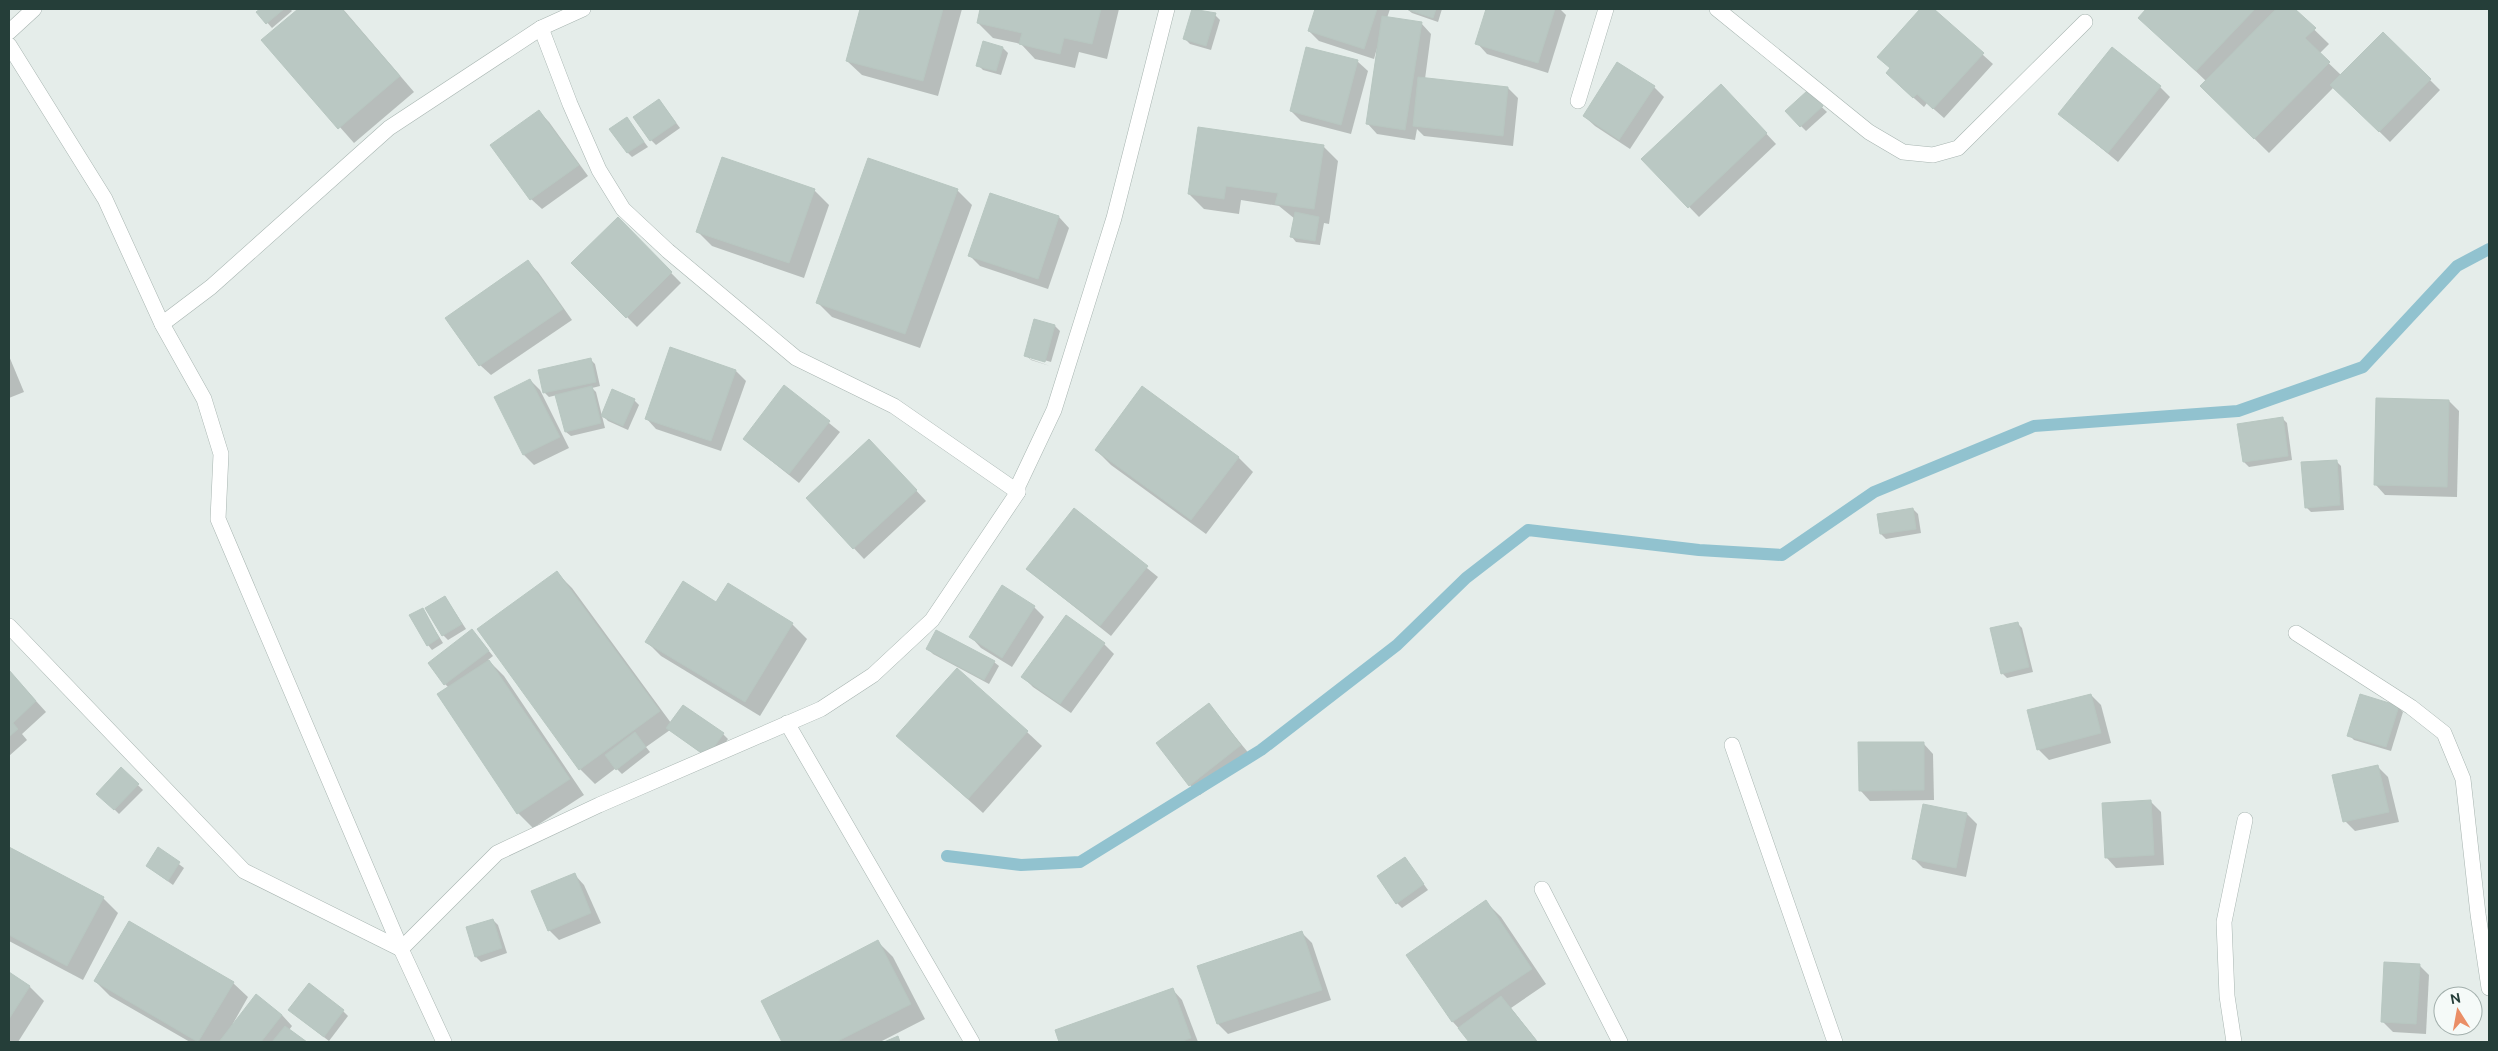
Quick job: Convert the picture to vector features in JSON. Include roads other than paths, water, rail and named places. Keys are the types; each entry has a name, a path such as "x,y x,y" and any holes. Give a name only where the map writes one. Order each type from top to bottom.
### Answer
{"street":[{"path":"9,32 34,9"},
{"path":"162,324 212,287 390,128 542,28 583,9"},
{"path":"401,949 497,853 599,805 821,709 873,675 932,620 1018,492 1018,486 1054,410 1114,218 1167,9"},
{"path":"1578,100 1606,9"},
{"path":"1717,9 1869,132 1903,152 1933,155 1958,148 2085,22"},
{"path":"542,28 570,104 599,170 623,209 668,251 796,358 894,406 1018,492"},
{"path":"9,45 105,199 162,324 204,399 221,454 218,520 401,949 444,1042"},
{"path":"9,626 244,871 401,949"},
{"path":"2296,633 2411,707 2444,733 2463,780 2478,914 2489,988"},
{"path":"787,724 972,1042"},
{"path":"1732,745 1835,1042"},
{"path":"2234,1042 2227,996 2224,922 2245,820"},
{"path":"1542,889 1620,1042"}],"waterway":[{"path":"947,856 1021,865 1080,862 1261,750 1397,645 1466,578 1528,530 1699,550 1782,555 1874,492 2034,426 2238,411 2363,367 2457,266 2489,249"}]}
